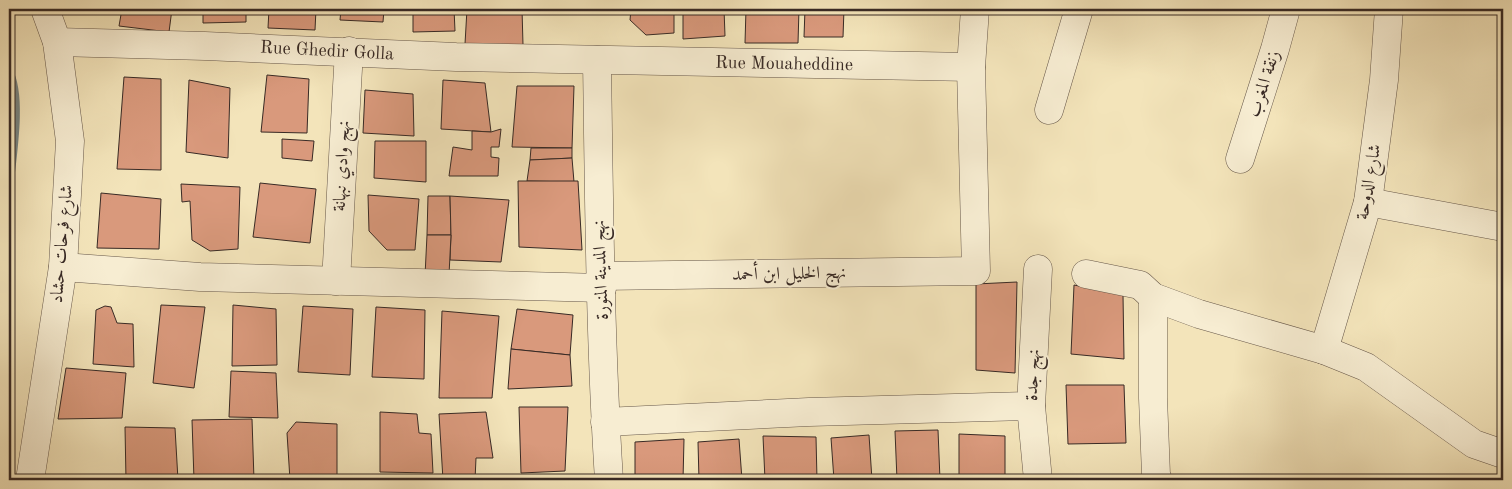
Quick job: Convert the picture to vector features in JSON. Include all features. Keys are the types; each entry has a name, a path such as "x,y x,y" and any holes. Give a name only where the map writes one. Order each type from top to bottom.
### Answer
{"street":[{"name":"شارع فرحات حشاد","path":"30,480 63,266 70,141 57,42 45,9"},
{"path":"971,67 975,9"},
{"path":"1049,110 1079,9"},
{"name":"زنقة المغرب","path":"1240,160 1286,9"},
{"name":"شارع الدوحة","path":"1324,350 1368,202 1384,80 1389,9"},
{"name":"Rue Ghedir Golla","path":"57,42 348,51 456,57 597,60"},
{"name":"نهج وادي نبهانة","path":"336,281 348,51"},
{"name":"Rue Mouaheddine","path":"597,60 971,67"},
{"name":"نهج المدينة المنورة","path":"597,60 601,282 605,422 609,480"},
{"name":"نهج الخليل ابن أحمد","path":"63,266 200,277 336,281 601,282 976,271 971,67"},
{"path":"1368,202 1503,227"},
{"name":"نهج جدة","path":"1038,270 1031,406 1038,480"},
{"path":"1086,274 1140,285 1153,297 1199,314 1324,350 1366,367 1474,444 1503,454"},
{"path":"1153,297 1153,398 1156,474 1158,480"},
{"path":"605,422 809,412 1031,406"}],"building":[{"path":"122,9 172,9 169,32 119,26"},
{"path":"203,9 246,9 246,22 203,23"},
{"path":"269,9 316,9 315,30 268,28"},
{"path":"341,9 384,9 383,22 340,20"},
{"path":"413,9 454,9 455,31 413,32"},
{"path":"467,9 522,9 523,45 465,44"},
{"path":"631,9 674,9 674,33 646,35 630,20"},
{"path":"683,9 724,9 725,36 683,39"},
{"path":"746,9 799,9 798,43 745,43"},
{"path":"805,9 844,9 843,37 804,37"},
{"path":"267,75 309,79 307,133 261,132"},
{"path":"124,77 161,79 161,170 117,169"},
{"path":"189,80 230,88 228,158 186,152"},
{"path":"443,80 485,83 491,132 441,129"},
{"path":"517,86 574,86 572,148 512,147"},
{"path":"365,90 413,94 414,136 363,133"},
{"path":"501,129 499,147 491,147 491,157 499,158 498,176 449,176 453,147 472,150 472,131 491,132"},
{"path":"282,139 314,141 312,161 282,158"},
{"path":"375,141 426,141 426,182 374,178"},
{"path":"531,148 572,148 572,158 530,160"},
{"path":"572,158 574,182 527,181 530,160"},
{"path":"518,181 578,181 582,250 519,247"},
{"path":"260,183 316,189 310,243 253,237"},
{"path":"181,184 240,187 238,249 210,251 192,240 190,201 182,202"},
{"path":"101,193 161,199 159,249 97,248"},
{"path":"368,195 419,199 415,250 387,250 369,231"},
{"path":"428,196 450,196 451,235 427,235"},
{"path":"450,196 509,200 501,262 450,260"},
{"path":"427,235 451,235 449,275 425,276"},
{"path":"1017,282 1015,373 976,370 976,284"},
{"path":"1074,285 1123,295 1124,359 1071,354"},
{"path":"161,305 205,307 194,388 153,383"},
{"path":"233,305 276,309 277,365 232,366"},
{"path":"105,306 111,307 117,323 133,324 134,367 93,364 96,310"},
{"path":"303,306 353,309 350,375 298,372"},
{"path":"376,307 425,310 424,379 372,377"},
{"path":"517,309 573,315 570,355 511,349"},
{"path":"442,311 499,316 492,398 439,398"},
{"path":"511,349 570,355 572,386 508,389"},
{"path":"66,368 126,373 122,418 58,419"},
{"path":"231,371 276,373 278,418 229,417"},
{"path":"1066,385 1124,385 1126,443 1068,444"},
{"path":"519,407 568,407 565,471 521,473"},
{"path":"380,412 417,414 419,433 431,434 433,473 380,472"},
{"path":"486,412 493,458 476,458 475,480 443,480 439,414"},
{"path":"252,419 254,480 194,480 192,420"},
{"path":"296,422 337,424 337,480 290,480 287,433"},
{"path":"125,427 175,428 178,480 126,480"},
{"path":"938,430 940,480 897,480 895,431"},
{"path":"959,434 1005,436 1005,480 959,480"},
{"path":"869,435 872,480 834,480 831,438"},
{"path":"763,436 816,437 817,480 765,480"},
{"path":"684,439 683,480 635,480 635,442"},
{"path":"739,439 742,480 699,480 698,442"}],"waterway":[{"path":"9,70 16,96 16,130 9,194"}]}
